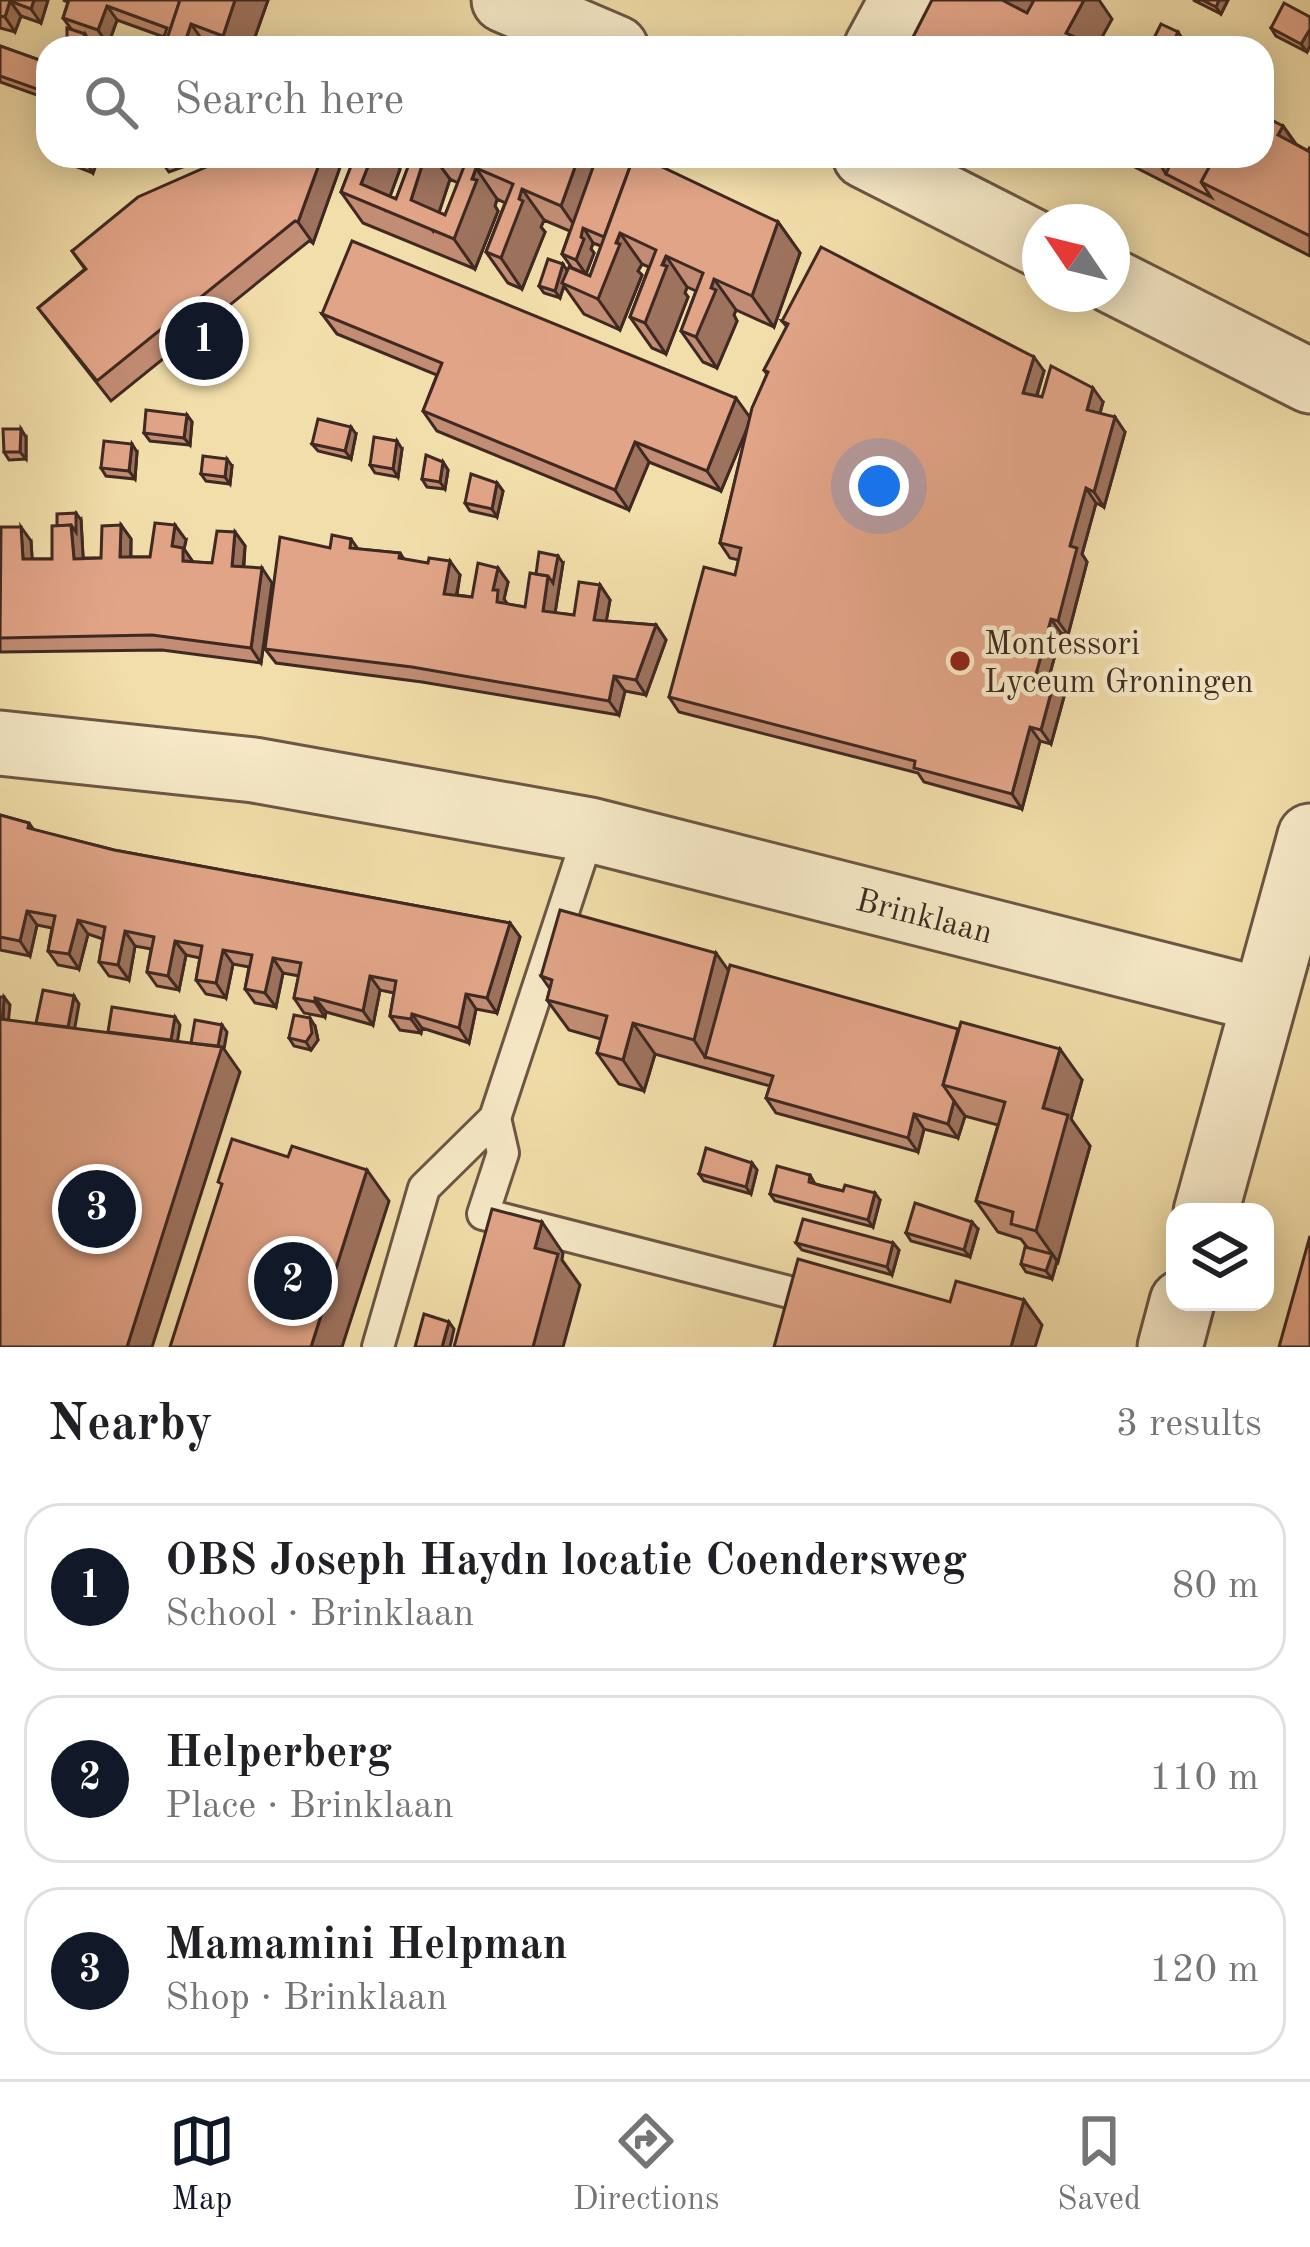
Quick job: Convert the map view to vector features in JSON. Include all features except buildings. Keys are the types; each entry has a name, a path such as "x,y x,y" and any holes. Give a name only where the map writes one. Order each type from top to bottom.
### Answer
{"street":[{"path":"504,0 588,36"},
{"path":"882,36 902,0"},
{"path":"889,168 1022,236"},
{"path":"1130,290 1310,381"},
{"name":"Brinklaan","path":"0,743 254,770 590,830 1262,1000"},
{"path":"1208,1203 1310,836"},
{"path":"1170,1347 1180,1311"}],"lane":[{"path":"378,1347 424,1188 495,1118 590,830"},
{"path":"495,1118 502,1153 483,1214 789,1292"}],"place":[{"name":"OBS Joseph Haydn locatie Coendersweg","path":"204,341"},
{"name":"Montessori Lyceum Groningen","path":"960,661"},
{"name":"Mamamini Helpman","path":"97,1209"},
{"name":"Helperberg","path":"293,1281"}]}
